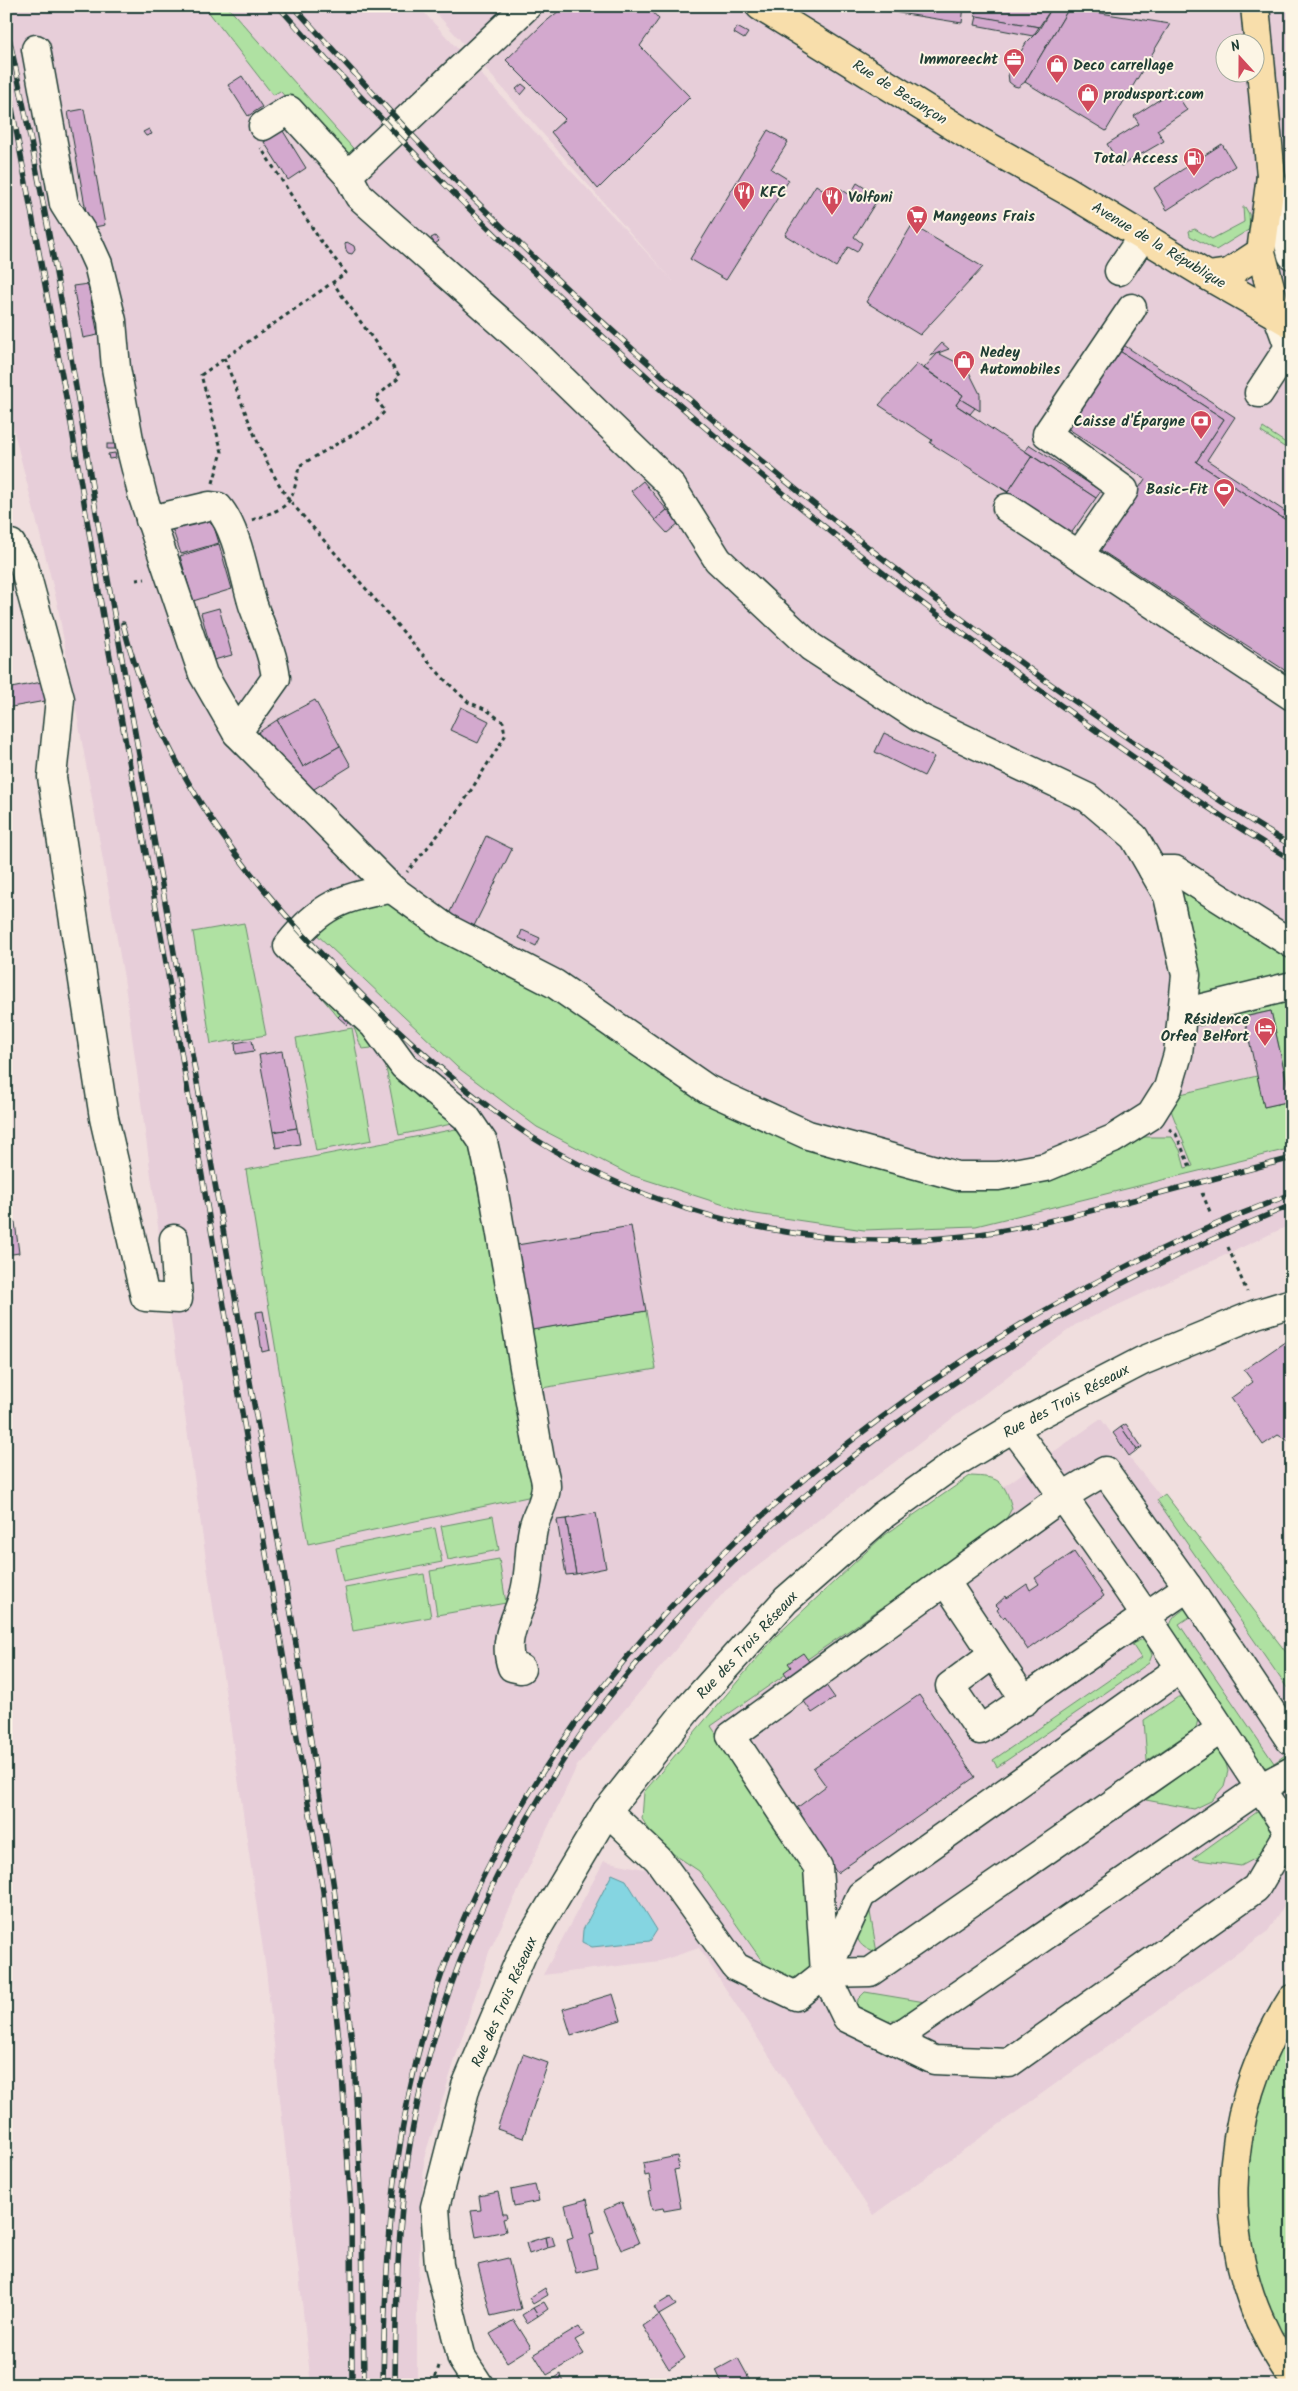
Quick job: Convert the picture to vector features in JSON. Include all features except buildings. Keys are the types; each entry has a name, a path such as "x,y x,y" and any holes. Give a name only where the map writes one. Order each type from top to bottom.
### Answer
{"main road":[{"name":"Rue de Besançon","path":"760,6 974,138 1041,175"},
{"path":"1255,6 1271,176 1262,252 1287,319"},
{"name":"Avenue de la République","path":"1041,175 1208,276 1287,319"},
{"path":"1208,276 1229,273 1262,252"},
{"path":"1292,1999 1265,2046 1244,2103 1237,2135 1232,2196 1233,2221 1246,2281 1267,2332 1292,2377"}],"street":[{"path":"348,175 527,6"},
{"path":"36,49 64,204 88,242 98,264 112,321 116,368 130,445 150,520 203,674 236,733 392,889 446,928 555,984 707,1089 808,1135 957,1176 998,1176 1046,1168 1113,1139 1151,1115 1168,1088 1178,1054 1186,974 1168,896 1134,837 1088,798 920,718 811,647 718,560 670,484 528,346 359,196 348,175 289,110 263,126"},
{"path":"1271,176 1292,255"},
{"path":"1120,271 1144,236"},
{"path":"1079,555 1124,490 1047,434 1132,308"},
{"path":"1259,393 1289,347 1287,319"},
{"path":"150,520 209,506 218,507 230,527 253,605 274,660 276,678 236,733"},
{"path":"1007,508 1292,696"},
{"path":"6,571 9,540"},
{"path":"9,540 24,566 60,699 52,777 104,1118 145,1298 178,1298 174,1239"},
{"path":"1153,870 1175,870 1292,944"},
{"path":"392,889 366,893 338,901 320,912 299,932 288,946 374,1025 404,1066 466,1117 483,1142 496,1201 540,1460 546,1482 544,1502 533,1527 522,1602 511,1626 508,1654 512,1667 521,1669"},
{"path":"1182,1013 1292,986"},
{"name":"Rue des Trois Réseaux","path":"479,2385 462,2359 439,2265 435,2207 466,2086 523,1952 606,1811 687,1710 786,1600 883,1514 962,1459 1013,1428 1142,1361 1256,1314 1292,1303"},
{"path":"1013,1428 1063,1496 1146,1616 1289,1832 1256,1888 1009,2063 934,2060 847,2018 825,1973 818,1867 731,1736 1063,1496 1105,1471 1188,1587 1290,1740"},
{"path":"945,1581 1025,1701"},
{"path":"993,1654 950,1686 980,1730 1025,1701 1188,1587"},
{"path":"606,1811 658,1859 736,1967 796,1996 825,1973 861,1895 1181,1668"},
{"path":"825,1973 870,1972 1221,1730"},
{"path":"893,2040 1260,1788 1292,1771"}],"path":[{"path":"209,489 215,482 222,452 201,375 346,273 295,202 251,132 263,126"},
{"path":"230,527 268,515 290,501 294,496 299,466 376,421 385,411 375,398 400,377 333,283"},
{"path":"224,358 258,442 280,488 443,678 468,702 487,710 503,722 505,736 458,811 392,889"},
{"path":"1151,1115 1176,1134 1190,1167"},
{"path":"1202,1193 1211,1214"},
{"path":"1228,1247 1256,1314"}],"shaded area":[{"path":"6,6 418,6 673,281 430,6 1292,6 1292,1224 1075,1325 725,1591 577,1766 489,1952 424,2158 417,2305 417,2385 311,2385 266,1970 167,1292 124,978 57,602 12,424 6,414"},
{"path":"1101,1419 1131,1460 1188,1529 1292,1678 1292,1893 1268,1931 873,2215 699,1948 660,1961 543,1975 604,1861 644,1869 675,1847 651,1790 801,1627"}],"green space":[{"path":"204,6 227,6 359,155 353,160 300,113 280,91 273,95"},
{"path":"1243,207 1245,207 1249,214 1250,229 1216,250 1190,236 1189,231 1195,229 1212,239 1244,222"},
{"path":"1263,428 1292,447 1292,452 1261,432"},
{"path":"1176,878 1292,949 1292,981 1195,999"},
{"path":"394,901 538,981 688,1086 973,1184 1131,1137 1172,1137 1180,1150 1185,1168 1193,1166 1172,1113 1170,1104 1172,1096 1257,1076 1264,1107 1291,1101 1271,1011 1199,1026 1199,1017 1292,996 1292,1148 976,1226 864,1230 749,1213 628,1174 537,1127 457,1067 311,929 333,912"},
{"path":"244,923 266,1035 211,1044 193,932"},
{"path":"300,972 385,1047 401,1075 418,1098 461,1122 399,1135 382,1047 362,1049 351,1020 342,1013 338,1017"},
{"path":"352,1028 372,1140 316,1151 296,1038"},
{"path":"466,1127 537,1495 308,1544 246,1170"},
{"path":"646,1311 656,1369 542,1388 532,1330"},
{"path":"970,1476 987,1477 1003,1485 1012,1508 1004,1523 711,1726 807,1869 812,1973 801,1985 774,1978 699,1871 660,1845 642,1819 644,1792 776,1636 882,1537"},
{"path":"1165,1494 1292,1660 1292,1695 1157,1500"},
{"path":"493,1516 499,1550 448,1560 441,1526"},
{"path":"435,1528 442,1562 343,1582 336,1548"},
{"path":"499,1559 506,1603 437,1615 430,1571"},
{"path":"424,1574 431,1617 353,1631 345,1588"},
{"path":"1186,1608 1191,1616 1179,1624 1274,1763 1292,1750 1292,1764 1275,1770 1262,1766 1170,1632 1172,1621 1176,1615"},
{"path":"1145,1638 1152,1655 1149,1663 997,1767 993,1760 1141,1658 1132,1644"},
{"path":"1178,1697 1187,1697 1199,1715 1196,1728 1147,1761 1144,1720"},
{"path":"1221,1746 1228,1771 1224,1786 1211,1801 1194,1809 1146,1800"},
{"path":"1257,1812 1265,1813 1272,1830 1269,1845 1258,1857 1241,1866 1192,1859"},
{"path":"870,1912 877,1953 863,1946 857,1936 860,1925"},
{"path":"865,1992 925,2002 904,2016 884,2023 857,2008 858,1999"},
{"path":"1292,2016 1292,2355 1261,2294 1242,2207 1252,2112"}],"water":[{"path":"612,1874 626,1880 657,1930 650,1941 592,1947 582,1942 583,1930"}],"railway":[{"path":"278,6 449,189 537,276 628,360 721,441 816,520 914,597 1015,672 1151,769 1221,816 1292,860"},
{"path":"293,6 469,194 612,330 760,460 914,583 993,642 1181,775 1292,846"},
{"path":"6,24 32,145 66,328 96,512 292,1619 334,1888 354,2059 362,2209 364,2385"},
{"path":"6,76 71,424 108,646 164,951 323,1891 341,2059 351,2211 352,2385"},
{"path":"123,624 139,676 159,726 183,772 210,817 240,859 308,940 411,1042 481,1101 530,1136 579,1164 630,1188 684,1208 738,1223 794,1233 851,1239 907,1240 964,1236 1063,1218 1292,1158"},
{"path":"383,2385 387,2274 397,2164 417,2056 432,2002 451,1949 512,1822 592,1702 686,1590 794,1488 910,1397 1034,1316 1162,1249 1292,1194"},
{"path":"395,2385 396,2309 403,2196 414,2121 434,2038 466,1947 484,1903 505,1860 553,1777 579,1737 609,1697 640,1659 708,1586 772,1525 839,1468 908,1415 981,1366 1055,1320 1132,1278 1211,1240 1292,1205"}],"place":[{"name":"Immoreecht","path":"1014,78"},
{"name":"Deco carrellage","path":"1057,84"},
{"name":"produsport.com","path":"1088,113"},
{"name":"Total Access","path":"1194,177"},
{"name":"KFC","path":"744,211"},
{"name":"Volfoni","path":"832,216"},
{"name":"Mangeons Frais","path":"917,235"},
{"name":"Nedey Automobiles","path":"964,380"},
{"name":"Caisse d'Épargne","path":"1201,440"},
{"name":"Basic-Fit","path":"1224,508"},
{"name":"Résidence Orfea Belfort","path":"1265,1047"}]}
